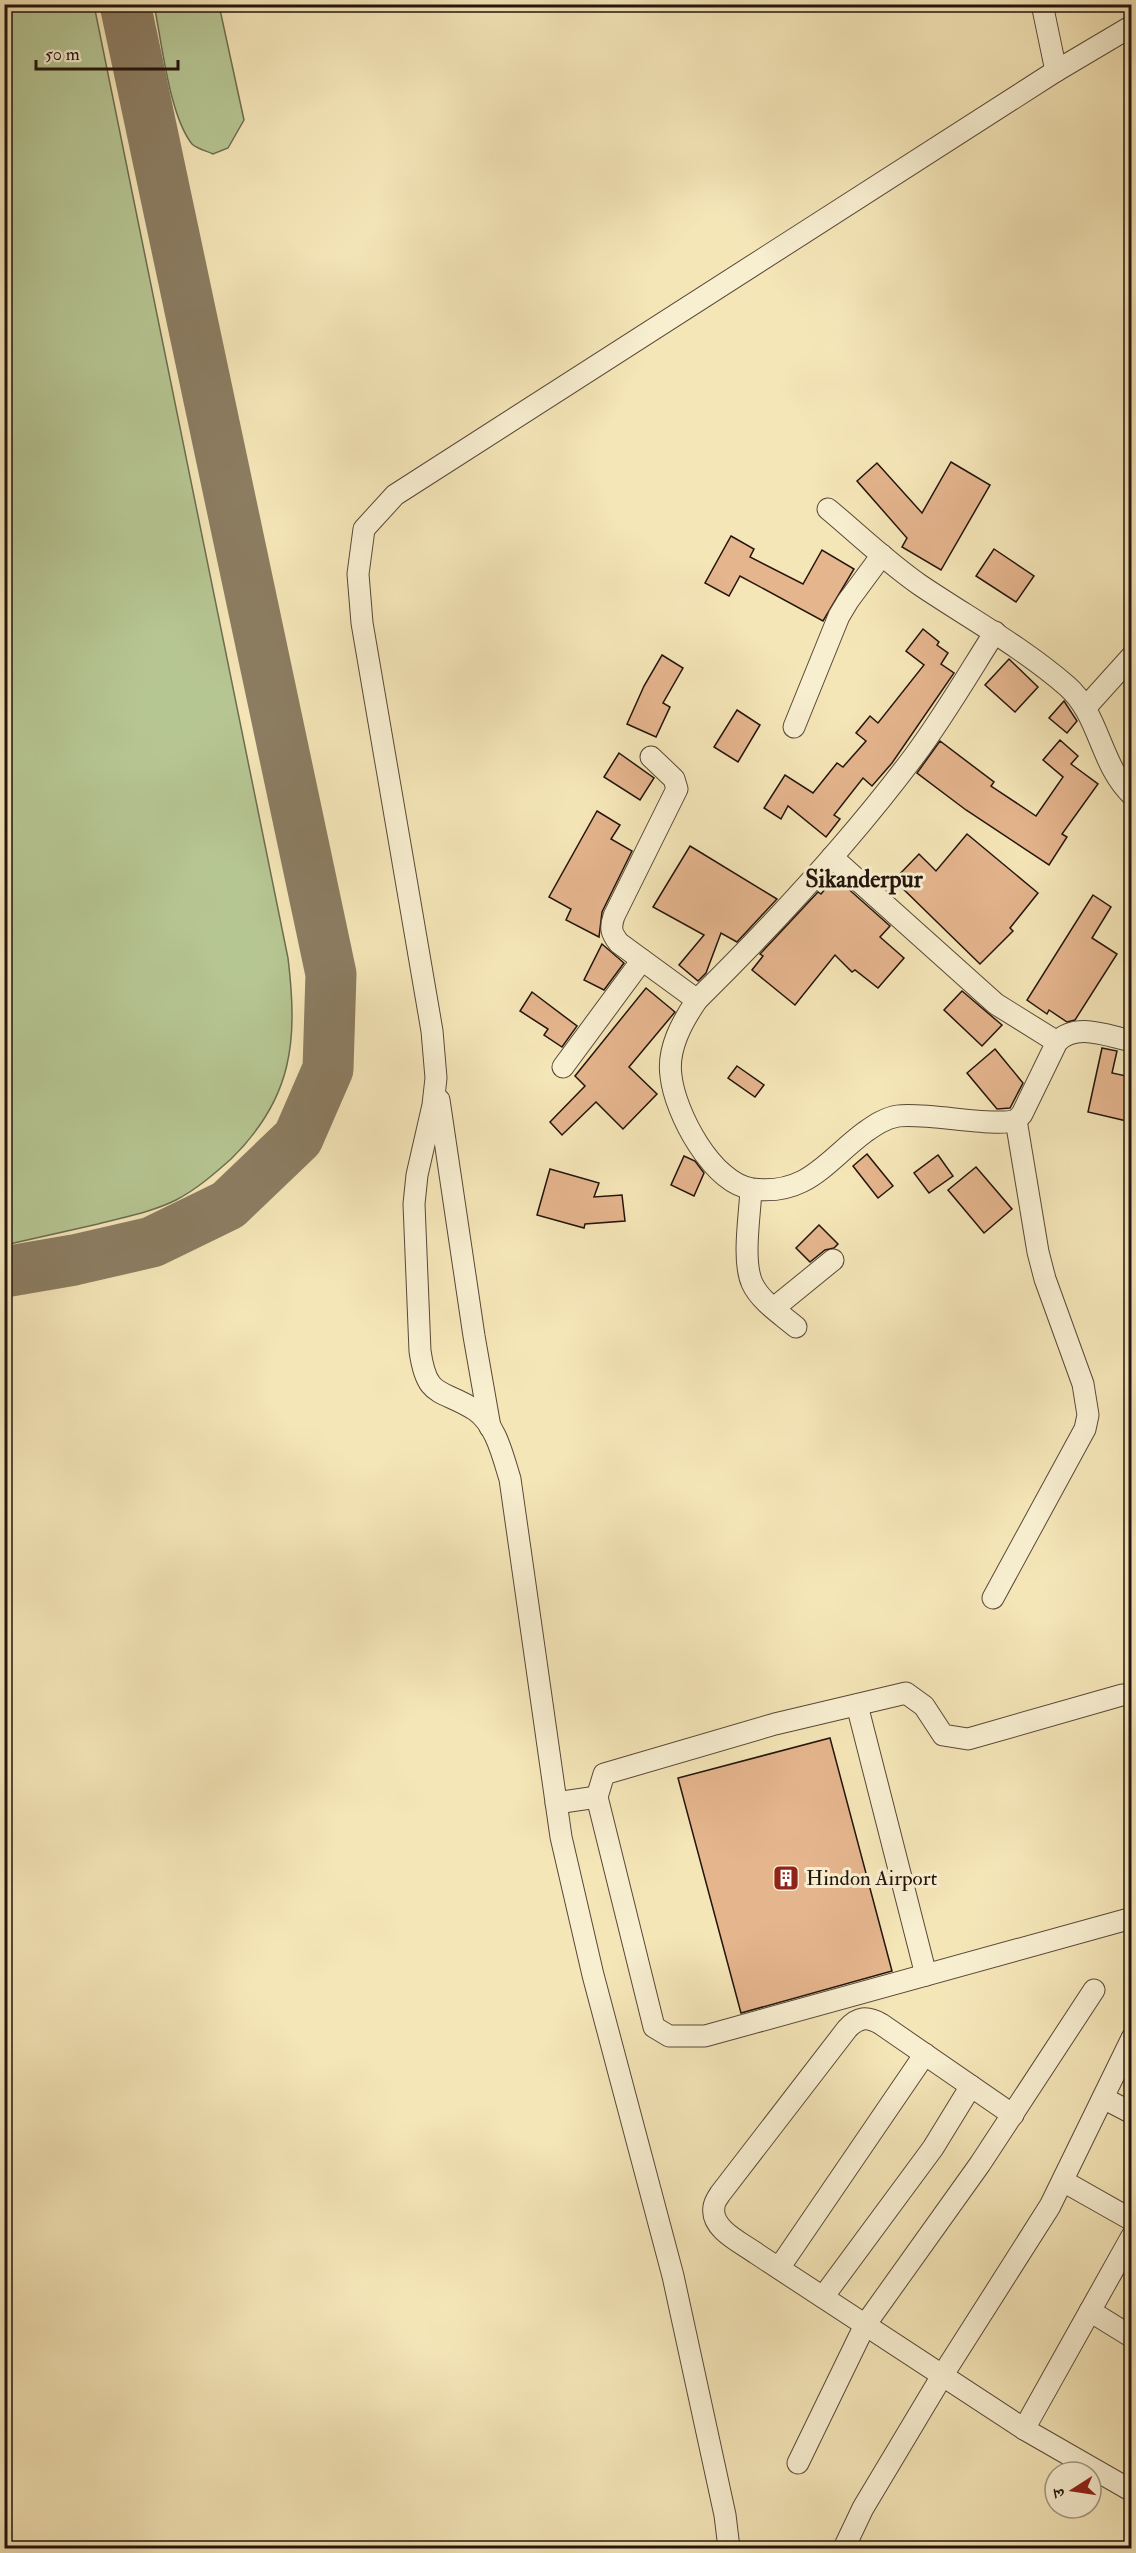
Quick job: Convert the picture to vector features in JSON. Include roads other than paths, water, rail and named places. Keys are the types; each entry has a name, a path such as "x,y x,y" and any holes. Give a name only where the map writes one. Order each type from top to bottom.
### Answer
{"street":[{"path":"1042,4 1056,71"},
{"path":"490,1429 436,1078 432,1031 362,623 358,574 364,529 395,495 1056,71 1131,26"},
{"path":"828,509 920,584 995,632 1068,687 1086,707 1114,773 1131,795"},
{"path":"794,727 839,616 882,555"},
{"path":"995,632 917,753 808,885 697,1000 686,1017 674,1044 670,1076 674,1090 693,1134 718,1172 734,1183 751,1189 780,1189 796,1186 810,1178 877,1123 896,1116 922,1115 1000,1122 1016,1120 1022,1114 1057,1042 1065,1033 1076,1030 1131,1041"},
{"path":"1086,707 1131,656"},
{"path":"651,757 674,779 677,789 611,925 612,934 619,943 697,1000"},
{"path":"832,857 996,1004 1057,1042"},
{"path":"563,1068 642,960"},
{"path":"436,1078 433,1105 417,1175 414,1204 420,1351 423,1371 432,1386 445,1396 476,1411 490,1429 501,1450 510,1479 561,1837 593,1974 673,2276 725,2515 729,2548"},
{"path":"993,1598 1085,1429 1088,1415 1083,1384 1045,1279 1038,1252 1016,1120"},
{"path":"751,1189 748,1264 752,1283 774,1308 796,1327"},
{"path":"774,1308 833,1260"},
{"path":"1131,1695 1122,1695 968,1739 943,1735 924,1706 906,1693 775,1724 604,1774 597,1797 654,2027 669,2036 705,2036 1131,1918"},
{"path":"857,1705 926,1975"},
{"path":"556,1803 597,1797"},
{"path":"798,2463 865,2325 980,2164 1094,1990"},
{"path":"1013,2115 871,2018 861,2018 853,2023 720,2194 714,2206 715,2220 721,2228 779,2268 1023,2429 1131,2490"},
{"path":"844,2548 863,2508 942,2376 1050,2206 1131,2038"},
{"path":"779,2268 925,2054"},
{"path":"823,2297 933,2148 971,2086"},
{"path":"1103,2098 1131,2113"},
{"path":"1063,2181 1131,2220"},
{"path":"1023,2429 1131,2236"},
{"path":"1090,2311 1131,2337"}],"place":[{"name":"Hindon Airport","path":"786,1878"}],"district":[{"name":"Sikanderpur","path":"864,879"}]}
